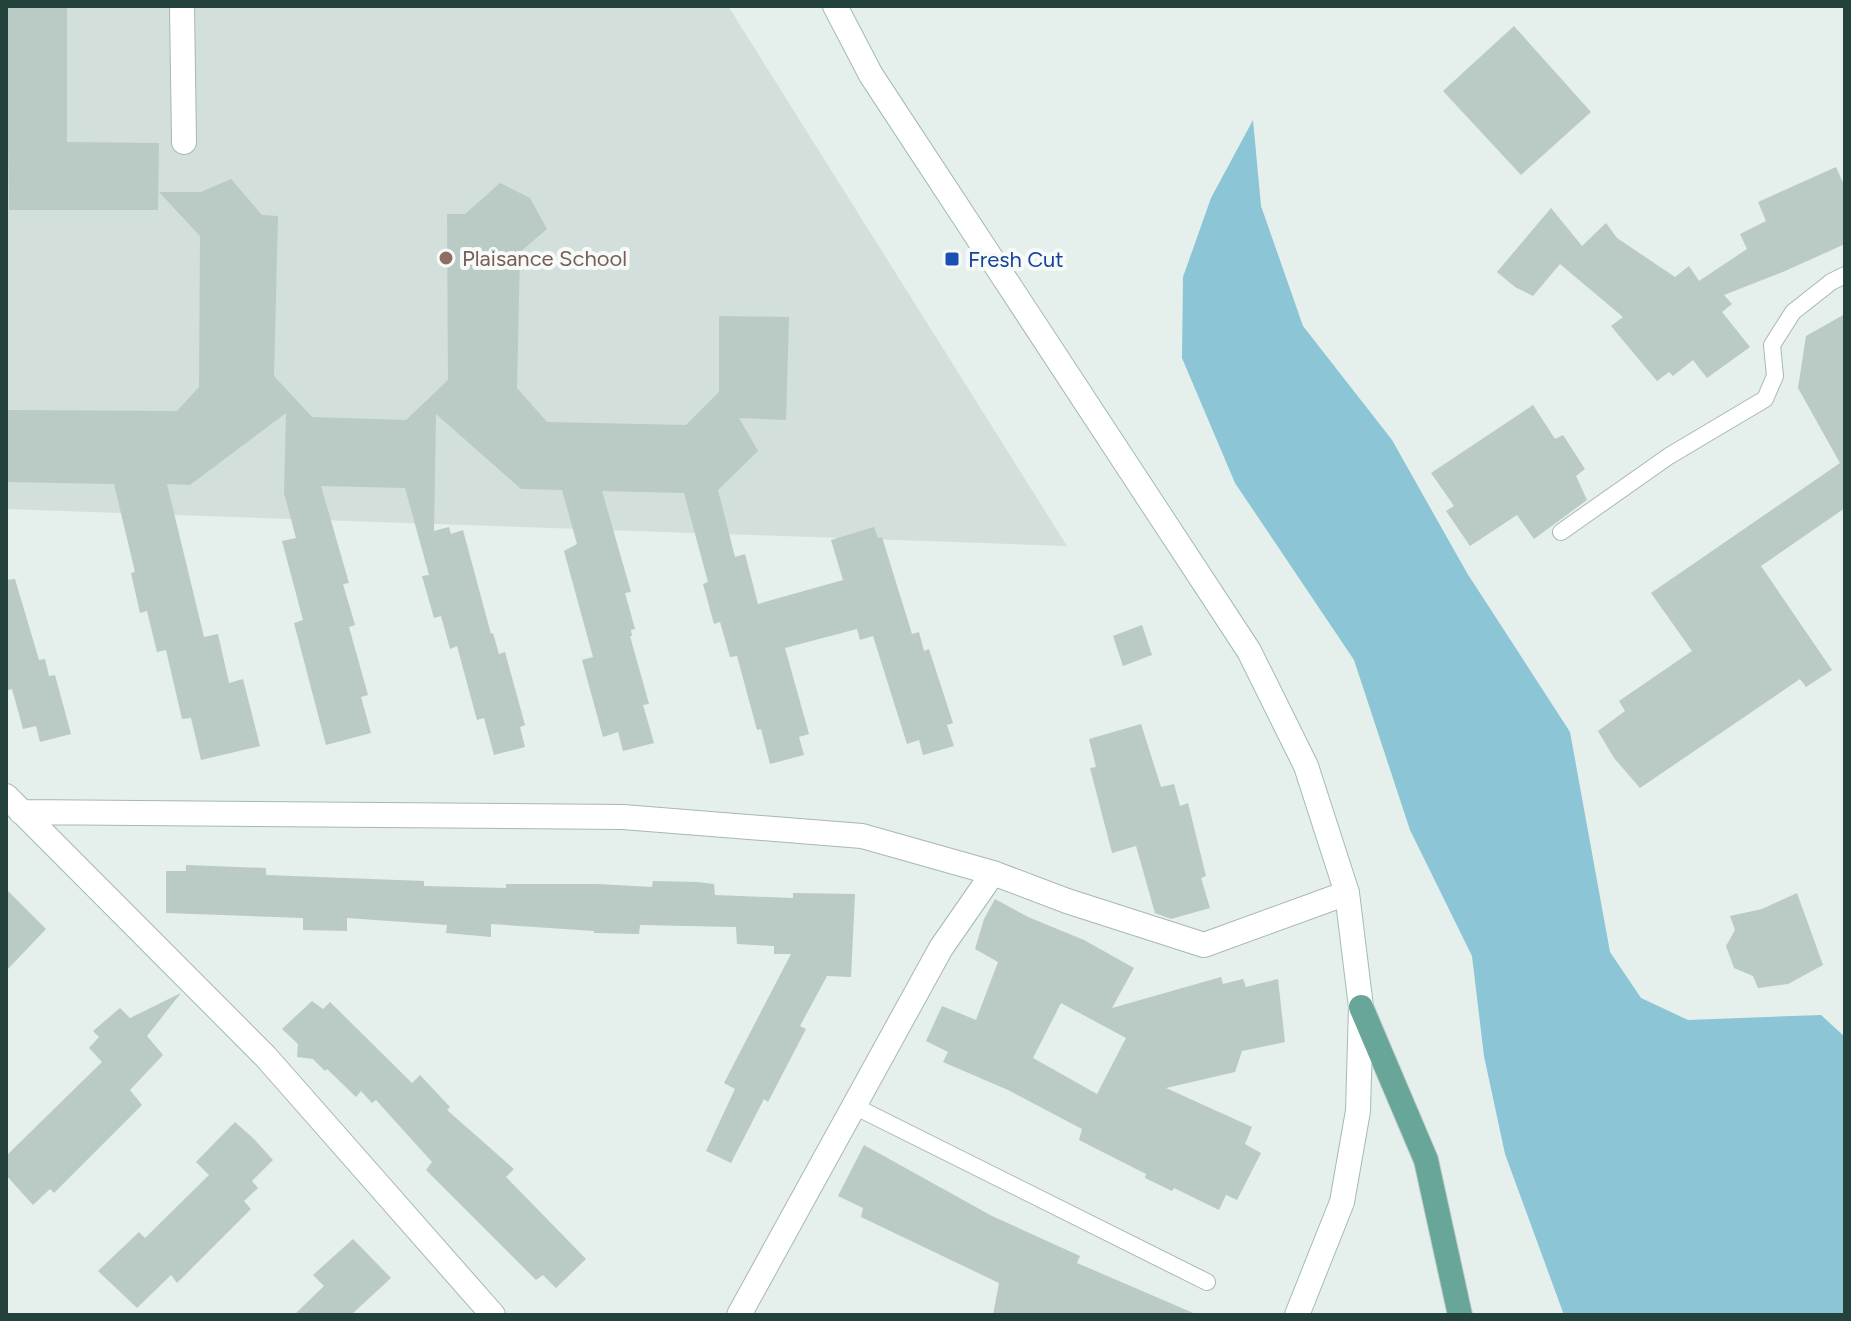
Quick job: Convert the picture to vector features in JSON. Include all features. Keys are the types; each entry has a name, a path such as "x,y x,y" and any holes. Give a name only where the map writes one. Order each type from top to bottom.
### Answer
{"main road":[{"path":"1361,1007 1426,1160 1460,1315"}],"street":[{"path":"182,6 184,142"},
{"path":"835,6 871,75 1249,651 1306,766 1347,893 1361,1007 1358,1111 1342,1202 1297,1315"},
{"path":"14,804 623,817 862,836 993,873 1067,901 1204,945 1347,893"},
{"path":"14,804 266,1057 493,1315"},
{"path":"739,1315 941,948 993,873"}],"lane":[{"path":"1561,532 1669,456 1765,399 1775,376 1772,345 1793,312 1831,282 1845,275"},
{"path":"854,1106 1207,1282"}],"shaded area":[{"name":"Plaisance School","path":"6,6 728,6 1067,546 6,509"}],"water":[{"path":"1253,120 1261,206 1303,326 1392,440 1467,573 1570,732 1610,952 1641,998 1688,1020 1821,1015 1845,1037 1845,1315 1564,1315 1505,1154 1484,1056 1472,956 1410,830 1354,660 1235,483 1182,358 1183,277 1211,198"}],"building":[{"path":"6,6 67,6 67,142 159,143 158,210 9,210"},
{"path":"1514,26 1591,112 1521,175 1443,91"},
{"path":"1836,167 1845,187 1845,244 1724,295 1732,304 1722,312 1750,347 1707,378 1693,360 1673,376 1669,372 1657,381 1611,326 1623,317 1560,264 1533,296 1515,287 1497,272 1551,208 1582,246 1606,223 1617,238 1675,277 1689,266 1699,281 1747,249 1740,234 1766,221 1758,202"},
{"path":"231,179 262,215 278,216 274,376 312,417 406,420 448,380 447,214 465,214 500,183 530,198 547,229 520,252 517,388 547,422 686,425 719,392 719,316 789,317 786,420 739,418 758,451 718,490 735,557 745,554 758,604 843,580 831,540 874,527 878,538 882,537 912,634 919,632 924,651 929,649 953,723 947,725 954,746 923,755 919,740 907,744 873,636 860,640 857,629 785,648 809,734 799,737 804,755 770,764 761,729 757,730 737,656 730,657 720,622 714,624 703,584 708,582 684,493 602,491 631,592 625,593 635,629 631,630 630,636 649,704 643,705 654,743 623,751 618,732 603,737 582,660 593,657 564,551 577,544 562,490 521,489 436,414 434,531 449,527 451,534 463,530 491,634 499,654 505,652 525,725 520,727 525,747 494,755 484,718 477,720 457,646 450,649 441,616 434,618 422,576 429,575 405,488 321,486 349,583 343,584 355,625 349,627 368,695 361,697 371,733 326,745 294,623 303,620 282,541 296,538 284,493 286,413 190,485 167,484 204,637 218,634 229,683 243,679 260,746 201,760 191,718 182,719 166,650 157,652 147,611 140,613 131,573 135,572 114,484 6,482 6,410 177,411 199,387 200,236 159,192 201,192"},
{"path":"1845,314 1845,508 1761,566 1832,670 1806,687 1800,679 1640,788 1614,758 1598,731 1625,711 1619,701 1692,651 1651,593 1840,463 1798,388 1806,336"},
{"path":"1533,405 1555,439 1563,435 1585,469 1576,476 1587,500 1534,539 1517,515 1470,546 1446,511 1454,506 1431,473"},
{"path":"15,579 39,660 45,659 49,676 55,675 71,734 40,742 36,726 23,729 12,689 6,691 6,580"},
{"path":"1142,625 1152,655 1123,666 1113,636"},
{"path":"1141,724 1161,787 1174,784 1180,806 1188,803 1206,876 1201,878 1210,908 1171,919 1155,913 1136,846 1112,853 1090,768 1096,767 1089,739"},
{"path":"186,865 266,868 266,875 424,881 424,886 506,888 506,884 597,884 652,887 653,881 714,884 715,895 793,898 793,893 855,894 851,977 827,976 800,1026 806,1029 768,1102 764,1099 731,1163 706,1151 735,1089 724,1083 791,954 774,954 774,946 737,944 736,927 640,925 639,934 491,924 491,937 446,933 447,925 347,918 347,931 303,930 303,918 166,913 166,871 186,871"},
{"path":"6,889 46,929 6,971"},
{"path":"1797,893 1823,965 1788,984 1758,988 1753,976 1734,968 1726,946 1735,930 1730,916 1762,909"},
{"path":"995,899 1028,917 1084,940 1134,968 1112,1008 1221,977 1223,984 1243,979 1246,987 1278,979 1285,1042 1242,1051 1235,1072 1166,1088 1252,1127 1245,1144 1261,1153 1237,1200 1226,1195 1219,1210 1174,1188 1172,1191 1145,1178 1146,1174 1079,1140 1082,1129 1008,1090 943,1062 948,1052 926,1041 942,1006 976,1020 998,962 975,949 984,919","holes":["1061,1003 1126,1038 1097,1094 1033,1058"]},
{"path":"181,993 147,1036 163,1055 130,1090 142,1105 54,1193 50,1189 33,1205 6,1175 6,1156 102,1062 89,1048 99,1037 93,1031 120,1008 130,1018"},
{"path":"312,1001 323,1009 330,1002 412,1083 420,1075 450,1107 447,1110 514,1169 506,1177 586,1259 556,1288 543,1275 536,1280 426,1170 432,1162 376,1100 372,1103 361,1091 356,1097 313,1059 297,1057 298,1044 282,1029"},
{"path":"235,1122 273,1160 252,1181 258,1188 244,1201 251,1209 177,1283 171,1275 137,1308 98,1271 139,1232 145,1238 209,1175 196,1162"},
{"path":"864,1145 992,1216 1080,1256 1077,1263 1198,1315 993,1315 999,1283 861,1217 863,1208 838,1196"},
{"path":"353,1239 391,1278 351,1315 294,1315 324,1286 313,1275"}],"place":[{"name":"Plaisance School","path":"446,258"},
{"name":"Fresh Cut","path":"952,259"}]}
